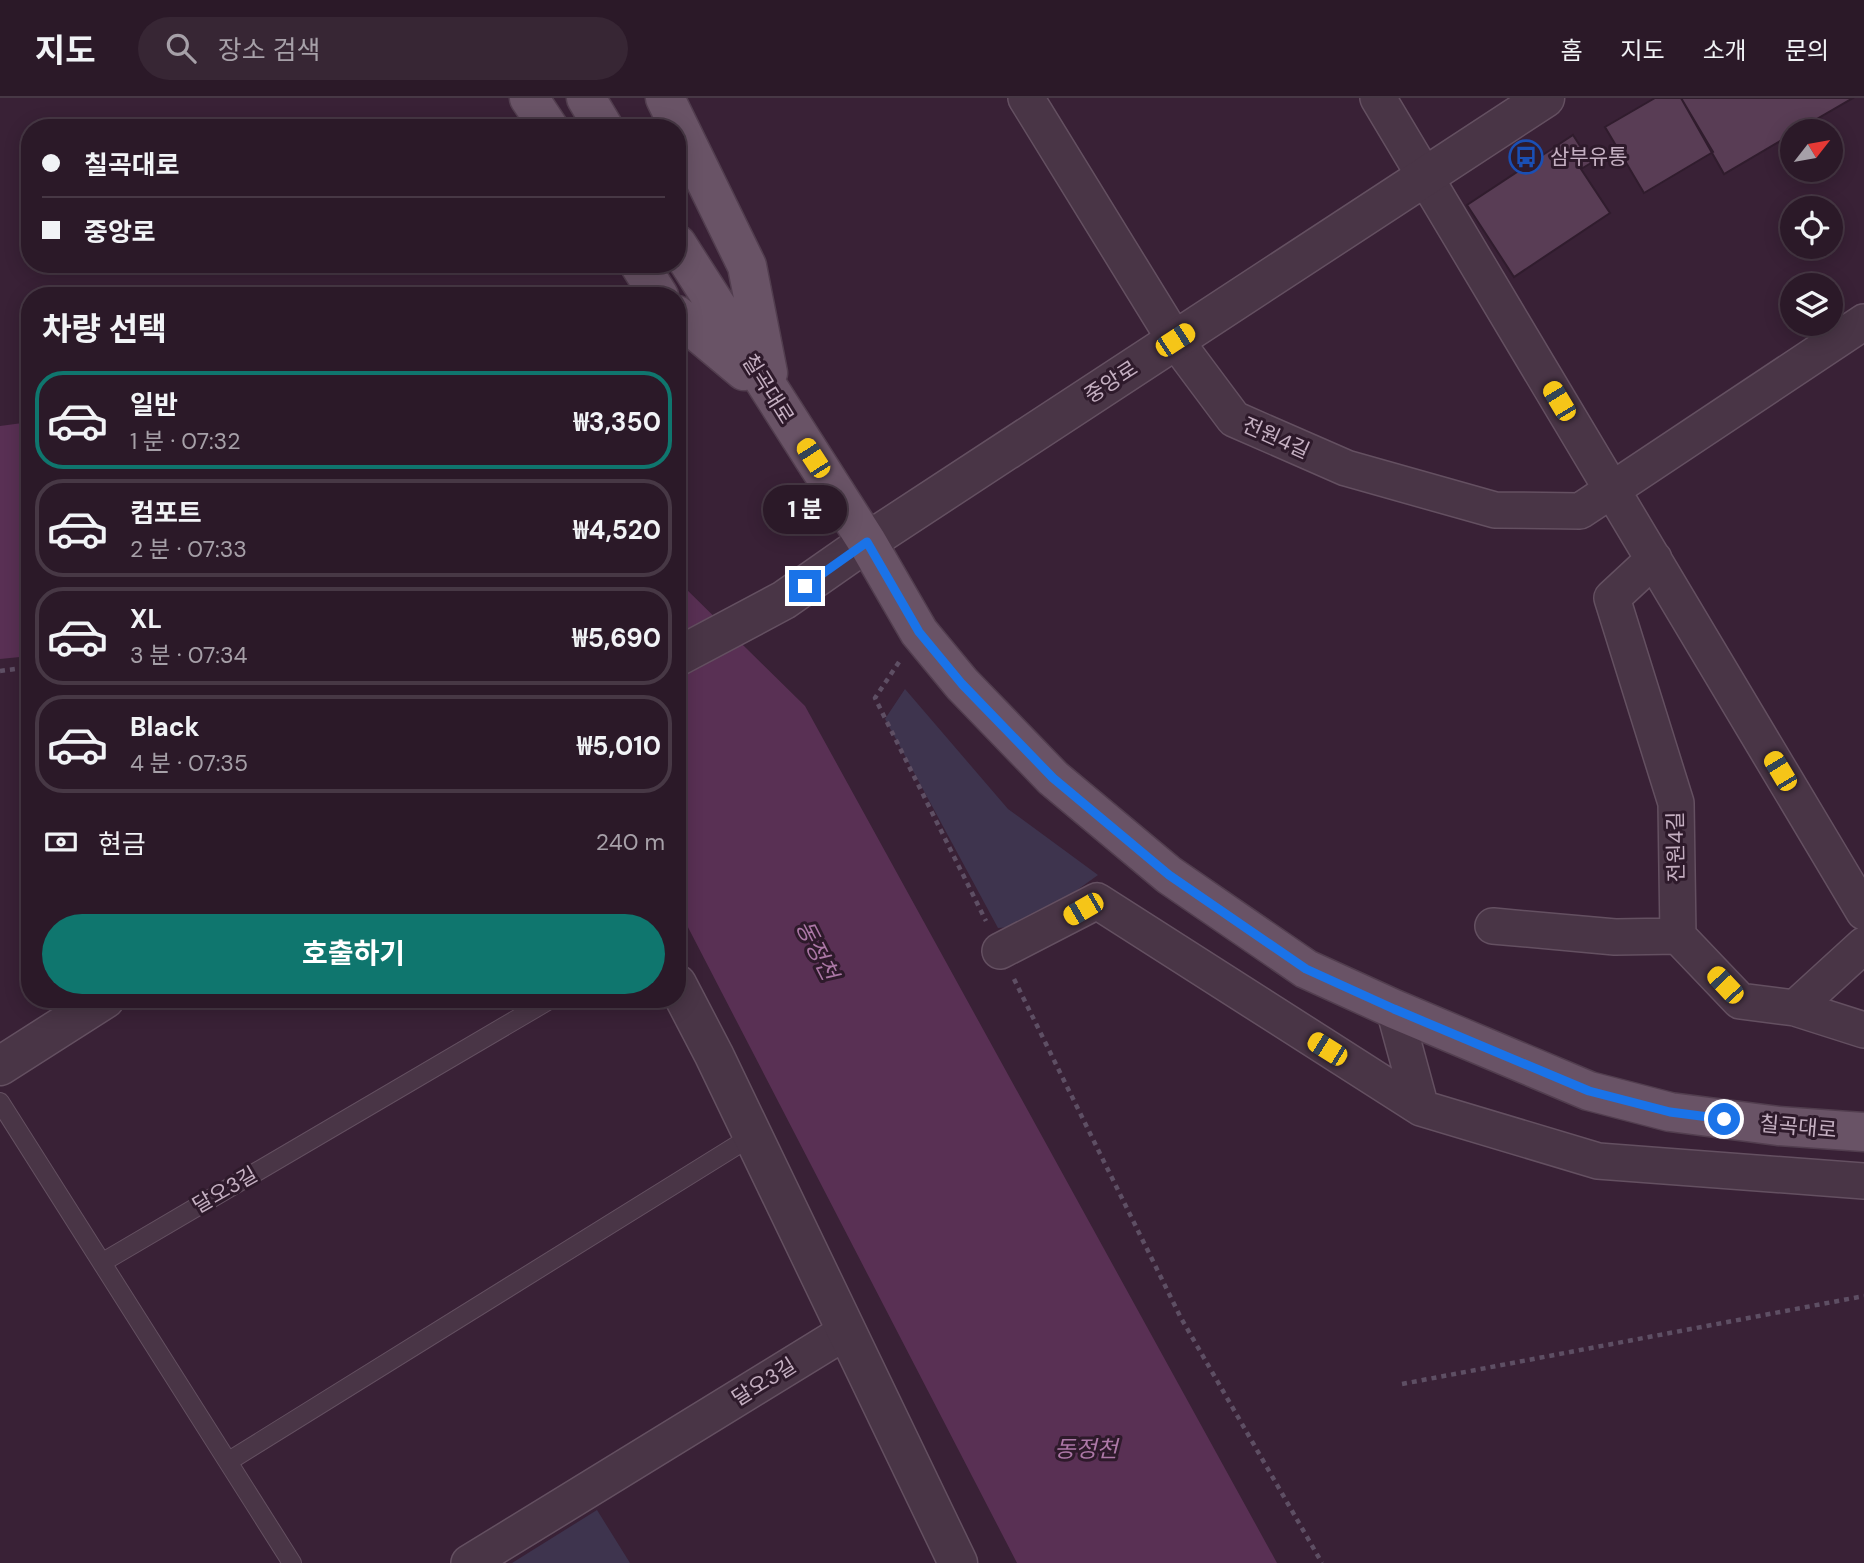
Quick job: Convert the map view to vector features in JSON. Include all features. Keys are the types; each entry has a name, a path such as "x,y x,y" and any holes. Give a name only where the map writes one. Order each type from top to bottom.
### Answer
{"main road":[{"path":"529,98 543,119"},
{"path":"586,98 599,119"},
{"path":"665,98 675,119"},
{"path":"686,141 747,266 772,396"},
{"name":"칠곡대로","path":"686,258 867,542 919,632 962,684 1053,778 1169,875 1306,969 1589,1091 1670,1112 1778,1126 1864,1132"},
{"path":"686,323 772,396"}],"street":[{"name":"전원4길","path":"1027,98 1175,340 1234,419 1346,468 1495,510 1580,511 1864,322"},
{"path":"1378,98 1864,912"},
{"name":"중앙로","path":"686,652 784,600 867,542 1545,98"},
{"name":"전원4길","path":"1654,559 1612,598 1676,803 1678,936"},
{"path":"1000,951 1097,901 1421,1108 1598,1161 1864,1181"},
{"path":"1493,926 1615,937 1678,936 1740,1001 1795,1008 1864,1030"},
{"path":"1795,1008 1864,945"},
{"path":"686,1003 845,1332 949,1560"},
{"path":"0,1066 91,1008"},
{"path":"1394,1009 1421,1108"},
{"name":"달오3길","path":"469,1563 845,1332"}],"lane":[{"name":"달오3길","path":"103,1262 536,1008"},
{"path":"0,1102 292,1563"},
{"path":"229,1461 752,1136"}],"path":[{"path":"919,632 875,698 1181,1318 1322,1563"},
{"path":"0,671 21,668"},
{"path":"1402,1384 1864,1296"}],"shaded area":[{"path":"905,689 1008,809 1098,875 1027,926 998,928 885,719"},
{"path":"597,1510 630,1563 512,1563"}],"water":[{"path":"21,423 21,657 0,659 0,426"},
{"name":"동정천","path":"686,589 805,706 1277,1563 1017,1563 686,923"}],"building":[{"path":"1655,98 1681,98 1713,152 1644,193 1605,127"},
{"path":"1681,98 1853,98 1817,119 1780,119 1780,141 1724,174"},
{"path":"1573,135 1591,163 1581,169 1610,213 1514,277 1467,205"}],"place":[{"name":"삼부유통","path":"1526,157"}],"route":[{"path":"805,586 867,542 919,632 962,684 1053,778 1169,875 1306,969 1589,1091 1670,1112 1724,1119"}]}
